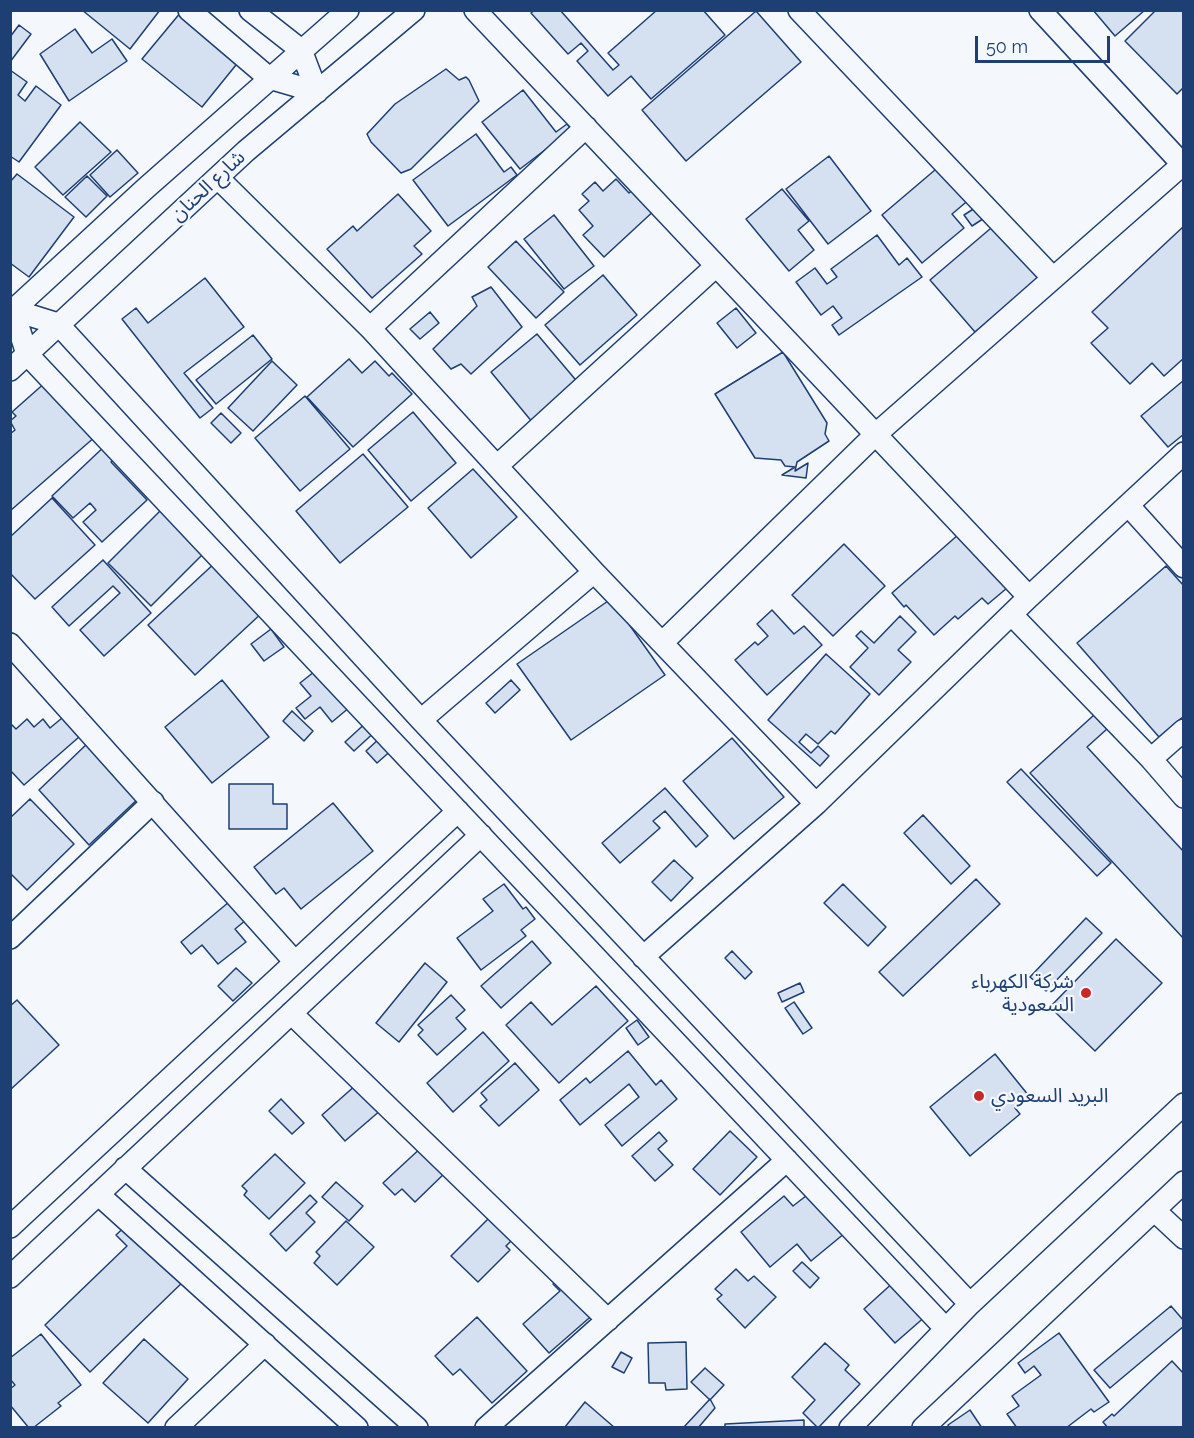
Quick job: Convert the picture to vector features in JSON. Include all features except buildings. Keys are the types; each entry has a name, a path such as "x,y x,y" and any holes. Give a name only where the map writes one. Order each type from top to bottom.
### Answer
{"street":[{"path":"189,10 269,78 317,92"},
{"path":"250,10 301,50 317,92"},
{"name":"شارع الحنان","path":"12,312 269,78 348,10"},
{"name":"شارع الحنان","path":"10,370 246,151 414,10"},
{"path":"475,10 1029,597"},
{"path":"799,10 1053,278"},
{"path":"664,641 876,435 1183,166 1040,10"},
{"path":"370,328 586,127"},
{"path":"218,178 370,328 594,572 664,641 816,804"},
{"path":"496,466 717,266"},
{"path":"12,312 58,324 421,720 970,1304"},
{"path":"12,312 27,354 945,1328"},
{"path":"643,957 816,804 1029,597 1184,453"},
{"path":"1128,505 1184,567"},
{"path":"421,720 594,572"},
{"path":"1013,615 1151,759 1184,797"},
{"path":"10,644 295,962"},
{"path":"1151,759 1184,730"},
{"path":"10,938 153,802"},
{"path":"10,1227 458,810"},
{"path":"10,1277 481,835"},
{"path":"291,1013 608,1320"},
{"path":"850,1428 945,1328 1184,1104"},
{"path":"486,1428 787,1160"},
{"path":"125,1168 417,1428"},
{"path":"923,1428 1184,1182"},
{"path":"98,1194 357,1428"},
{"path":"1154,1210 1184,1238"},
{"path":"176,1428 265,1344"}],"place":[{"name":"شركة الكهرباء السعودية","path":"1086,993"},
{"name":"البريد السعودي","path":"979,1096"}]}
